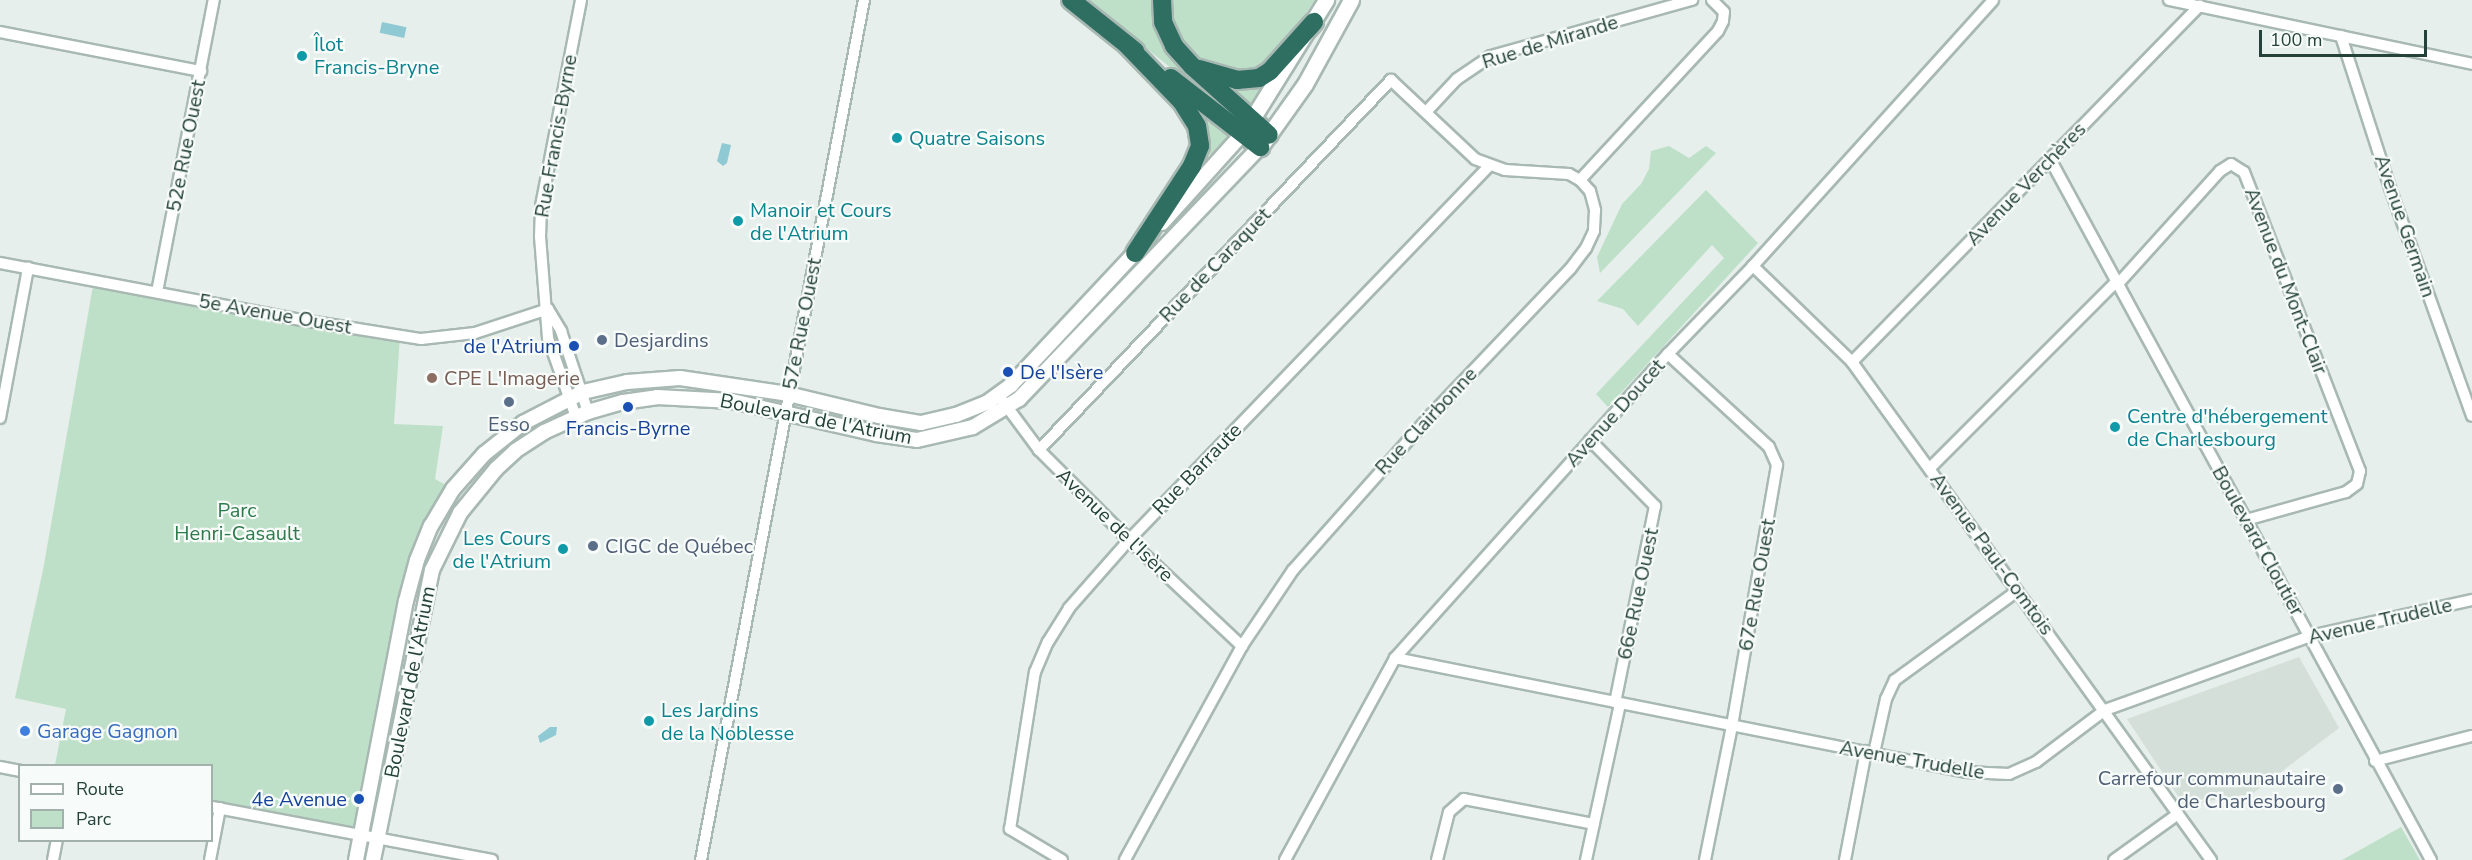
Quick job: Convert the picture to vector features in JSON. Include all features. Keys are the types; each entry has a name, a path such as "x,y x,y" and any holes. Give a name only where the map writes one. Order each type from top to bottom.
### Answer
{"highway":[{"path":"1071,0 1127,45 1264,141"},
{"path":"1161,0 1163,22 1174,46 1247,127"},
{"path":"1192,66 1227,79 1247,81 1259,78 1270,71 1314,22"},
{"path":"1127,45 1182,102 1197,126 1200,146 1192,166 1136,253"}],"main road":[{"name":"Boulevard de l'Atrium","path":"1247,127 1326,0"},
{"name":"Boulevard de l'Atrium","path":"1264,141 1305,84 1351,0"}],"street":[{"name":"52e Rue Ouest","path":"157,292 214,0"},
{"name":"Rue Francis-Byrne","path":"580,0 541,206 540,237 548,309 548,338 568,398 582,414"},
{"name":"57e Rue Ouest","path":"701,860 864,0"},
{"name":"Rue de Mirande","path":"1426,112 1457,79 1491,56 1692,0"},
{"path":"1426,112 1475,159 1489,166 1505,170 1557,172 1569,174 1580,180 1718,31 1724,12 1712,0"},
{"name":"Avenue Doucet","path":"1285,860 1395,658 1668,354 1753,266 1993,0"},
{"path":"2169,0 2472,64"},
{"name":"Avenue Verchères","path":"1852,362 2200,6"},
{"path":"0,32 201,71"},
{"name":"Avenue Germain","path":"2341,36 2390,188 2472,416"},
{"name":"Rue de Caraquet","path":"1039,450 1391,80 1426,112"},
{"name":"Boulevard de l'Atrium","path":"356,860 406,601 417,560 431,526 453,489 484,454 523,423 568,398 627,382 680,378 788,394 879,416 921,423 956,415 988,402 1011,385 1136,253 1247,127"},
{"name":"Boulevard de l'Atrium","path":"373,860 409,694 432,570 460,513 496,469 544,432 582,414 623,402 682,397 732,401 876,434 917,440 973,427 1019,399 1264,141"},
{"name":"Boulevard Cloutier","path":"2050,159 2116,284 2310,636 2375,761 2431,860"},
{"name":"Avenue du Mont-Clair","path":"1930,468 2116,284 2220,171 2231,164 2244,172 2360,471 2358,484 2346,492 2246,520"},
{"name":"Rue Barraute","path":"1062,860 1010,829 1035,672 1048,642 1068,608 1129,540 1489,166"},
{"name":"Rue Clairbonne","path":"1125,860 1242,646 1293,570 1318,539 1570,269 1586,248 1594,231 1595,210 1590,191 1580,180"},
{"name":"5e Avenue Ouest","path":"0,263 296,319 421,339 475,333 548,309"},
{"name":"Avenue Paul-Comtois","path":"1753,266 1852,362 2211,860"},
{"path":"0,418 28,267"},
{"name":"Rue Francis-Byrne","path":"548,309 561,331 583,393 582,414"},
{"name":"67e Rue Ouest","path":"1668,354 1769,447 1777,465 1732,726 1705,860"},
{"name":"Avenue de l'Isère","path":"998,394 1039,450 1129,540 1242,646"},
{"name":"66e Rue Ouest","path":"1586,860 1655,506 1590,441"},
{"path":"1845,860 1870,752 1886,699 1895,680 2017,591"},
{"name":"Avenue Trudelle","path":"1395,658 1966,772 2009,774 2036,762 2105,710 2310,636 2472,600"},
{"path":"2375,761 2472,736"},
{"path":"0,767 18,771"},
{"path":"1437,860 1449,812 1464,799 1594,824"},
{"path":"213,834 216,808 492,860"},
{"path":"2114,860 2178,814"},
{"path":"53,860 57,842"},
{"path":"210,860 212,842"}],"shaded area":[{"path":"2299,657 2339,728 2252,794 2184,805 2127,719"}],"green space":[{"path":"1086,0 1155,0 1195,78 1191,84"},
{"path":"1169,0 1315,0 1271,64 1244,75 1200,60 1185,47 1170,15"},
{"path":"1230,85 1258,85 1262,90 1251,109 1227,92"},
{"path":"1210,121 1228,131 1226,134 1229,137 1210,155 1206,151 1206,125"},
{"path":"1669,146 1689,158 1706,146 1716,153 1600,273 1597,257 1622,204 1641,184 1649,169 1651,151"},
{"path":"1706,190 1758,243 1608,407 1596,394 1724,258 1712,245 1638,326 1623,309 1597,301"},
{"name":"Parc Henri-Casault","path":"94,280 400,336 394,424 443,426 435,479 453,489 417,560 360,835 213,807 213,764 55,764 66,709 15,698 43,570"},
{"path":"2401,827 2420,860 2342,860"}],"water":[{"path":"382,22 406,27 404,38 380,33"},
{"path":"722,143 731,145 727,163 723,166 717,161"},
{"path":"550,727 557,727 556,735 540,743 538,736"}],"place":[{"name":"Îlot Francis-Bryne","path":"302,56"},
{"name":"Quatre Saisons","path":"897,138"},
{"name":"Manoir et Cours de l'Atrium","path":"738,221"},
{"name":"Desjardins","path":"602,340"},
{"name":"de l'Atrium","path":"574,346"},
{"name":"De l'Isère","path":"1008,372"},
{"name":"CPE L'Imagerie","path":"432,378"},
{"name":"Esso","path":"509,402"},
{"name":"Francis-Byrne","path":"628,407"},
{"name":"Centre d'hébergement de Charlesbourg","path":"2115,427"},
{"name":"CIGC de Québec","path":"593,546"},
{"name":"Les Cours de l'Atrium","path":"563,549"},
{"name":"Les Jardins de la Noblesse","path":"649,721"},
{"name":"Garage Gagnon","path":"25,731"},
{"name":"Carrefour communautaire de Charlesbourg","path":"2338,789"},
{"name":"4e Avenue","path":"359,799"}]}
